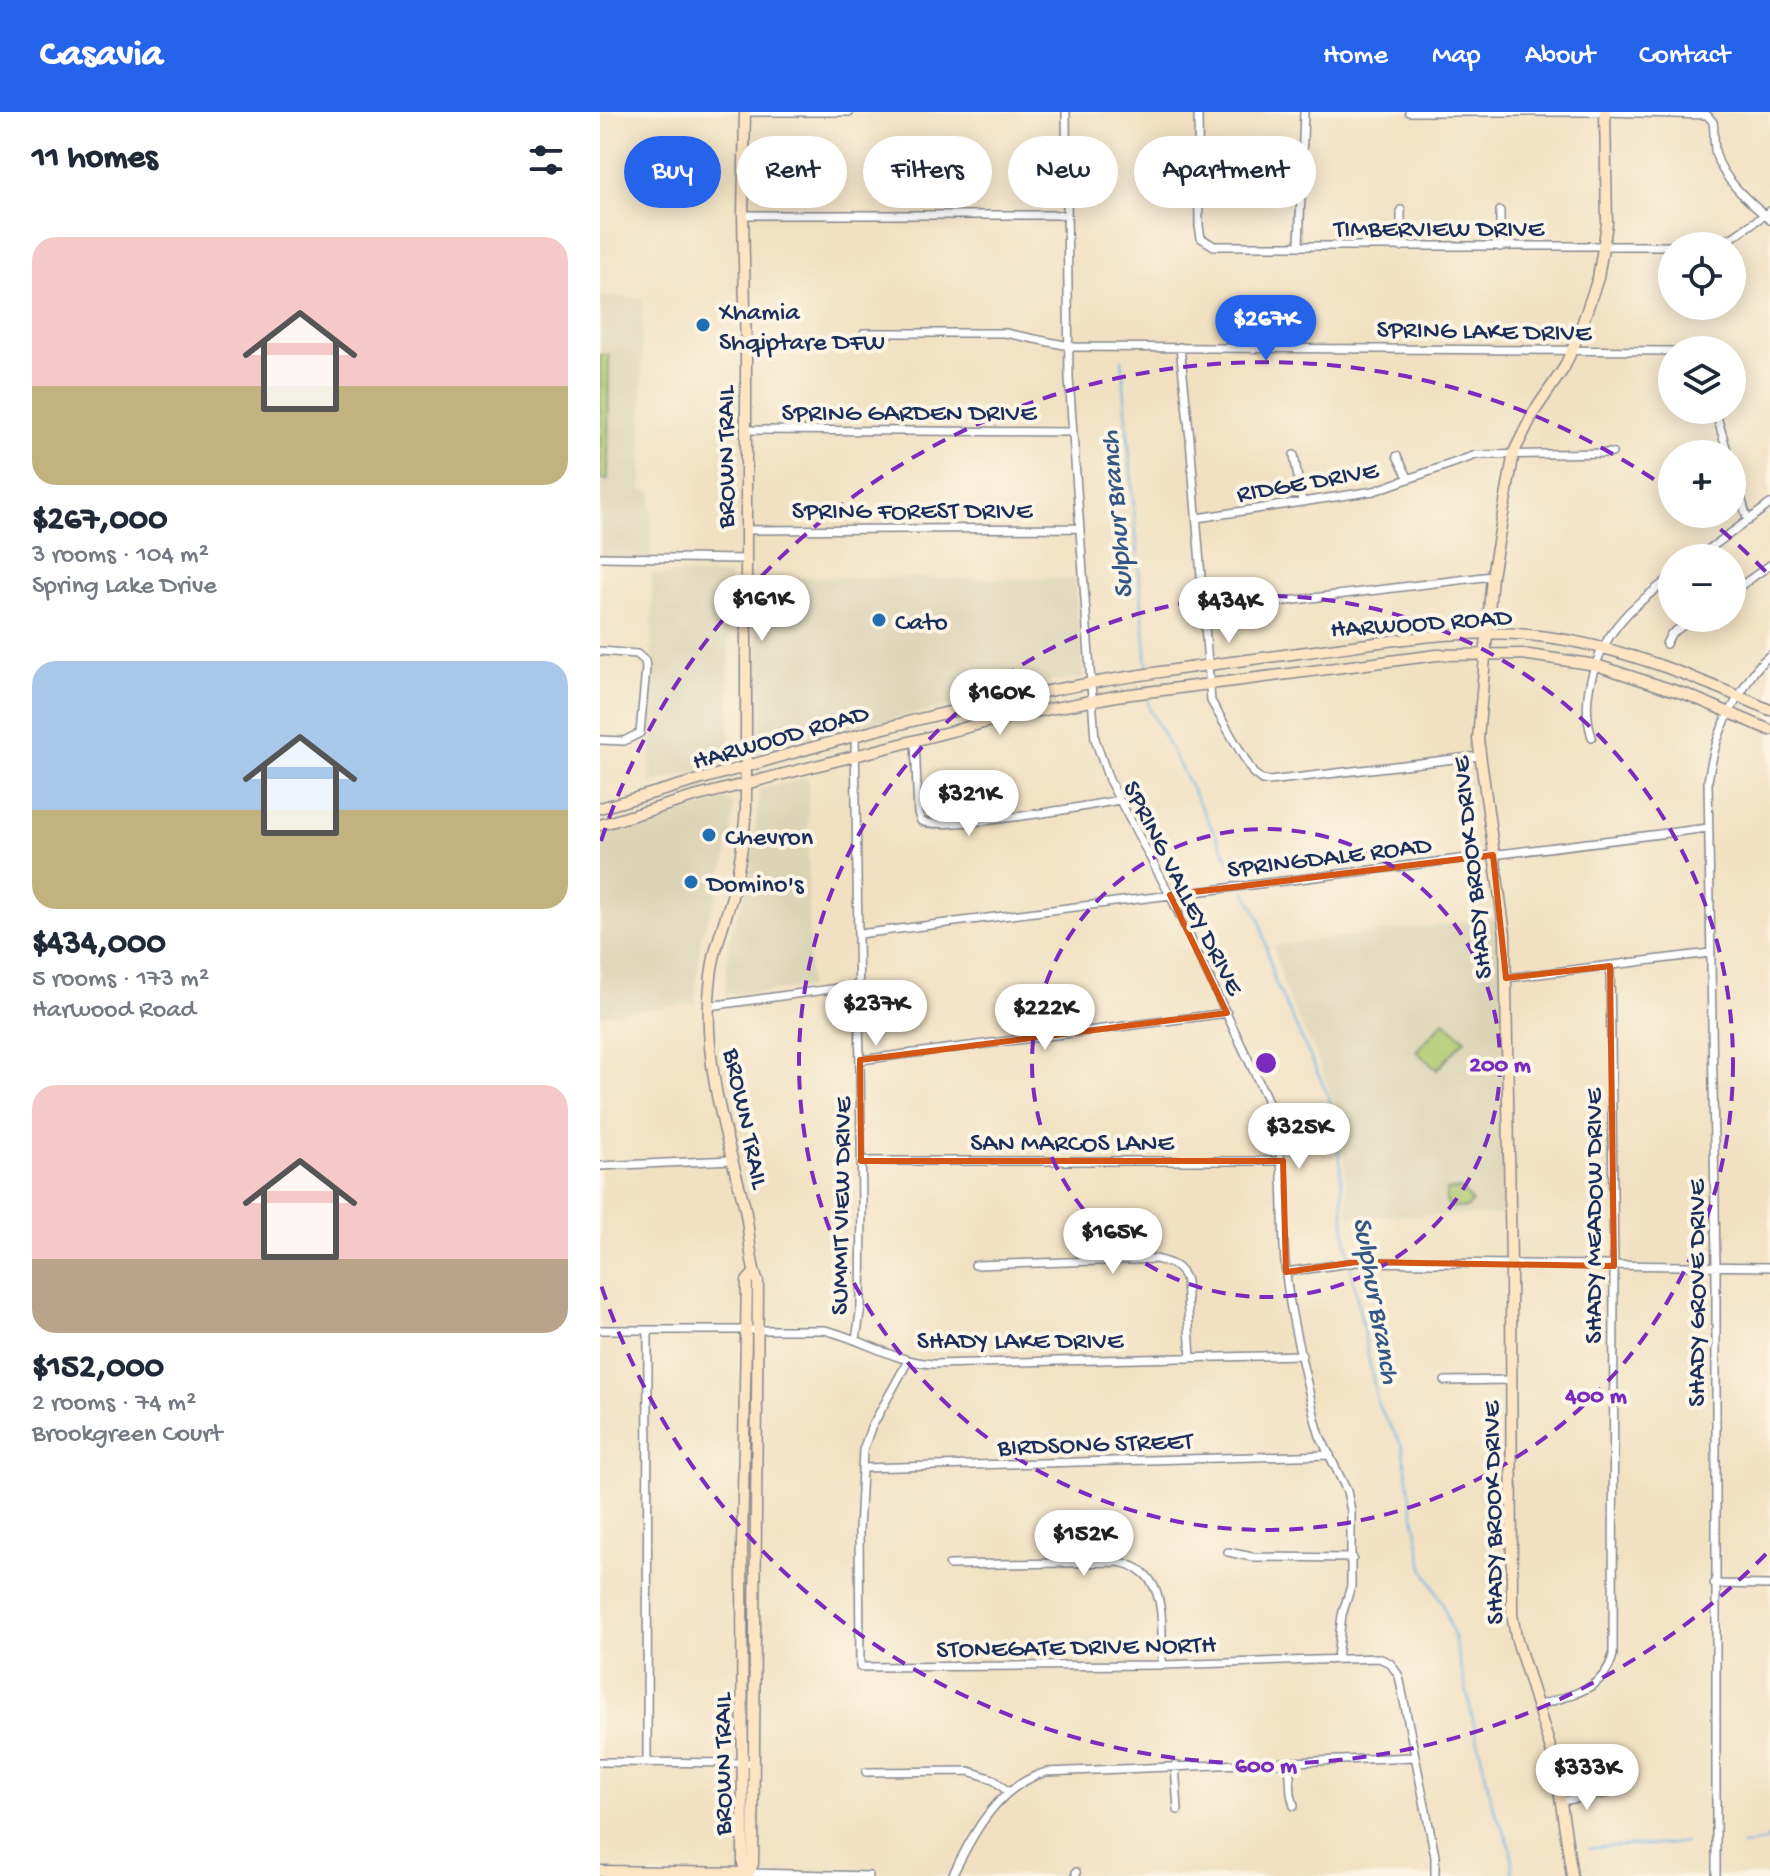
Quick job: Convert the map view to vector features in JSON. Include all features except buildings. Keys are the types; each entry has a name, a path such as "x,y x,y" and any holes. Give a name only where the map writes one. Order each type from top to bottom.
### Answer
{"street":[{"path":"745,112 850,112"},
{"name":"BROWN TRAIL","path":"745,112 746,784 743,843 714,959 709,1006 713,1077 748,1218 754,1273 758,1282 753,1864 748,1874"},
{"name":"SPRING VALLEY DRIVE","path":"1066,112 1072,432 1090,684 1099,755 1119,800 1170,895 1272,1113 1282,1161 1286,1272 1302,1355 1315,1419 1347,1491 1351,1511 1351,1586 1342,1615 1337,1658"},
{"name":"TIMBERVIEW DRIVE","path":"1198,112 1199,226 1201,238 1214,246 1658,246"},
{"path":"1299,246 1304,112"},
{"path":"1409,112 1707,115 1713,122 1713,144 1725,174 1768,216 1741,232"},
{"name":"SHADY BROOK DRIVE","path":"1572,1876 1555,1763 1512,1614 1511,1263 1504,917 1479,756 1492,576 1514,452 1573,350 1598,278 1607,224 1605,112"},
{"path":"1401,210 1401,247"},
{"path":"1500,211 1500,247"},
{"path":"743,215 1067,215"},
{"name":"SPRING LAKE DRIVE","path":"864,333 1005,333 1069,346 1658,351"},
{"path":"1180,347 1209,685 1215,711 1253,773 1269,781 1479,756"},
{"name":"SPRING GARDEN DRIVE","path":"746,430 1072,432"},
{"name":"RIDGE DRIVE","path":"1197,518 1374,491 1476,455 1514,452 1612,453"},
{"path":"1294,455 1302,502"},
{"path":"1397,456 1409,479"},
{"path":"1716,544 1770,504"},
{"path":"1746,514 1748,521"},
{"name":"SPRING FOREST DRIVE","path":"746,530 1078,528"},
{"path":"600,557 745,559"},
{"path":"1746,582 1770,565"},
{"path":"1205,611 1492,576"},
{"path":"1592,737 1587,720 1590,677 1627,614 1658,588"},
{"path":"1666,644 1674,632"},
{"name":"HARWOOD ROAD","path":"600,808 855,737 996,702 1209,665 1431,637 1486,634 1544,637 1605,647 1659,663 1770,710"},
{"path":"600,651 637,654 645,661 646,668 640,733 624,741 600,740"},
{"name":"HARWOOD ROAD","path":"600,825 999,719 1092,701 1398,659 1522,654 1596,665 1653,682 1770,730"},
{"name":"SHADY GROVE DRIVE","path":"1716,1876 1716,1266 1708,781 1717,738 1728,712 1756,667 1770,655"},
{"name":"SUMMIT VIEW DRIVE","path":"855,737 861,1161 861,1307 856,1339"},
{"path":"915,740 918,813 927,825 965,823 1119,800"},
{"name":"SPRINGDALE ROAD","path":"859,934 1708,828"},
{"path":"1506,978 1710,953"},
{"name":"SHADY MEADOW DRIVE","path":"1537,1706 1598,1683 1606,1675 1613,1655 1614,1266 1610,966"},
{"path":"709,1006 860,985"},
{"path":"860,1060 1227,1013"},
{"path":"600,1166 732,1160"},
{"name":"SAN MARCOS LANE","path":"861,1161 1282,1161"},
{"path":"975,1265 1156,1259 1171,1263 1181,1269 1186,1281 1191,1358"},
{"path":"1286,1272 1357,1262 1770,1267"},
{"name":"BROWN TRAIL","path":"748,1874 743,1864 742,1547 747,1281 754,1273"},
{"name":"SHADY LAKE DRIVE","path":"600,1330 824,1330 856,1339 908,1361 933,1364 1302,1355"},
{"path":"647,1763 648,1330"},
{"name":"STONEGATE DRIVE NORTH","path":"908,1361 871,1428 863,1450 860,1667 1162,1665 1379,1658 1395,1669 1435,1856 1435,1876"},
{"path":"1445,1381 1511,1380"},
{"name":"BIRDSONG STREET","path":"862,1468 1330,1455"},
{"path":"742,1547 757,1547"},
{"path":"1228,1552 1252,1557 1353,1558"},
{"path":"949,1565 1118,1562 1134,1567 1158,1592 1162,1665"},
{"path":"1714,1584 1770,1585"},
{"path":"952,1876 981,1824 1007,1791 1046,1772 1415,1757"},
{"path":"1289,1761 1294,1806"},
{"path":"600,1762 754,1763"},
{"path":"1175,1765 1178,1810"},
{"path":"866,1772 969,1771 993,1779 1007,1791"},
{"path":"1561,1801 1608,1793"},
{"path":"600,1871 869,1876"}],"highlighted area":[{"path":"1493,855 1506,978 1610,966 1614,1266 1357,1262 1286,1272 1283,1161 861,1161 860,1060 1227,1013 1170,895 1253,884"}],"shaded area":[{"path":"600,297 642,298 642,490 652,491 650,560 600,557"},
{"path":"652,574 729,575 729,753 728,764 651,784"},
{"path":"757,577 1074,579 1084,677 1028,686 757,753"},
{"path":"808,778 809,988 725,995 729,940 745,894 760,789"},
{"path":"727,800 734,806 731,836 720,887 701,937 695,1003 600,1015 600,836"},
{"path":"1504,917 1510,1215 1349,1216 1340,1120 1317,1057 1287,996 1273,946"}],"green space":[{"path":"600,355 609,355 608,480 600,479"},
{"path":"1444,1021 1465,1039 1437,1070 1416,1051"},
{"path":"1461,1189 1472,1202 1466,1208 1451,1207 1446,1202 1446,1190"}],"waterway":[{"name":"Sulphur Branch","path":"1122,360 1147,666"},
{"name":"Sulphur Branch","path":"1148,701 1242,885"},
{"name":"Sulphur Branch","path":"1245,890 1260,920 1274,980 1329,1097 1339,1148 1350,1261"},
{"name":"Sulphur Branch","path":"1351,1267 1378,1406 1402,1445 1423,1568 1443,1604 1454,1637 1493,1807 1511,1848 1513,1876"},
{"path":"1742,1846 1766,1841 1770,1835"},
{"path":"1589,1849 1685,1842"}],"place":[{"name":"Xhamia Shqiptare DFW","path":"703,325"},
{"name":"Cato","path":"879,620"},
{"name":"Chevron","path":"709,835"},
{"name":"Domino's","path":"691,882"}]}
